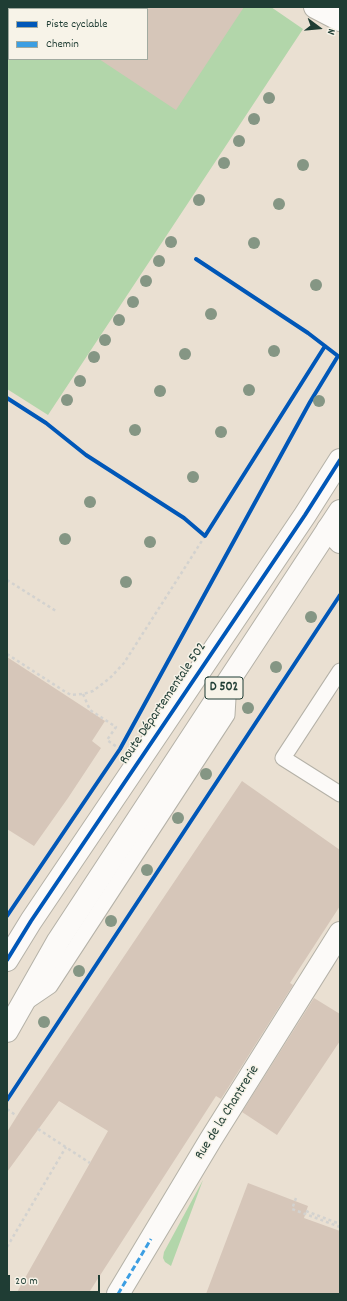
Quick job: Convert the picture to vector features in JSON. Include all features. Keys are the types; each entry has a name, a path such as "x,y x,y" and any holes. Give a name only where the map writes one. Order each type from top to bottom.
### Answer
{"main road":[{"path":"315,7 338,19"},
{"name":"Route Départementale 502","path":"7,960 31,921 283,548 340,460"},
{"name":"D 502","path":"7,1031 58,941 230,680 334,536 340,511"},
{"name":"Rue de la Chantrerie","path":"118,1294 340,933"}],"lane":[{"path":"340,671 283,758 340,794"}],"path":[{"path":"150,693 310,402 339,356 304,330 196,259"},
{"path":"7,654 72,695 83,694 93,690 124,663 325,346"},
{"path":"7,398 46,423 86,455 184,518 205,536"},
{"path":"7,580 56,611"},
{"path":"83,694 90,710 116,727 107,740 120,749"},
{"path":"7,1109 17,1116"},
{"path":"38,1130 90,1163"},
{"path":"7,1247 66,1147"},
{"path":"296,1198 292,1209 340,1227"},
{"path":"306,1212 340,1224"}],"green space":[{"path":"7,7 271,7 303,29 48,415 7,389"},
{"path":"203,1180 171,1266 165,1262 163,1258 164,1252"}],"building":[{"path":"244,7 176,110 101,60 148,60 147,8"},
{"path":"7,657 105,721 92,741 101,748 34,846 7,829"},
{"path":"242,781 340,850 340,906 290,983 293,985 221,1099 216,1096 88,1294 16,1294 108,1131 59,1101 7,1172 7,1132"},
{"path":"314,998 340,1014 340,1041 277,1135 242,1112"},
{"path":"248,1183 308,1206 304,1218 340,1231 340,1294 206,1294"}],"marked path":[{"path":"118,1294 151,1239"}],"cycle path":[{"path":"7,916 120,749 310,402 338,356 308,333 196,259"},
{"path":"7,398 46,423 86,455 184,518 205,536 325,346"},
{"path":"7,960 31,921 305,515 340,460"},
{"path":"7,1100 340,595"}]}
